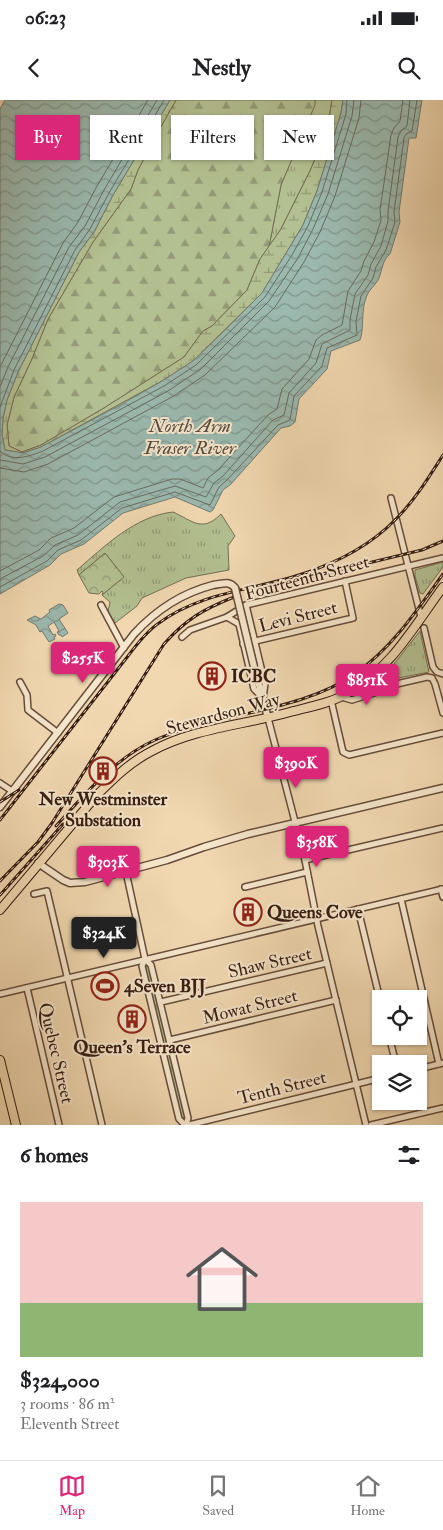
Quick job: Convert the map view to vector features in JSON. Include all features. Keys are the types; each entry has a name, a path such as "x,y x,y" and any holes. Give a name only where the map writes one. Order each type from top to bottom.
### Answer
{"main road":[{"name":"Stewardson Way","path":"0,910 96,796 112,779 132,763 176,740 268,718 331,700 360,686 391,659 443,587"},
{"path":"0,1060 16,1125"}],"street":[{"path":"391,498 421,617"},
{"name":"Fourteenth Street","path":"182,637 190,630 227,617 246,605 443,558"},
{"name":"Levi Street","path":"243,644 353,618 345,581"},
{"path":"0,807 148,619 185,595 205,587 226,582 232,585 235,588 258,686 263,698 294,824 305,860 317,919 366,1125"},
{"path":"101,605 124,648"},
{"path":"246,605 265,685 263,698"},
{"path":"227,617 239,624 254,689 263,698"},
{"path":"424,628 433,667 442,674"},
{"path":"340,697 352,700 380,691 388,686 427,677 432,678 436,684 443,713"},
{"path":"20,682 27,694 28,710 58,733"},
{"path":"331,700 343,752 349,755 443,733"},
{"path":"0,783 12,792"},
{"path":"38,863 59,878 70,883 85,882 167,860 248,834 443,788"},
{"path":"305,860 443,828"},
{"path":"126,872 146,959 151,964 161,1002 188,1118 187,1125 179,1119 142,966 146,959"},
{"path":"245,887 307,872"},
{"path":"0,994 442,889 443,897"},
{"path":"34,894 47,891 102,1125"},
{"path":"400,899 441,1064 427,1067"},
{"path":"358,909 378,990"},
{"name":"Shaw Street","path":"161,1002 328,964"},
{"name":"Quebec Street","path":"27,988 59,1125"},
{"name":"Mowat Street","path":"170,1040 336,1000"},
{"name":"Tenth Street","path":"187,1125 372,1080"},
{"path":"371,1125 443,1108"}],"green space":[{"path":"170,100 176,100 161,127 161,115"},
{"path":"176,100 315,100 311,115 264,115 264,160 292,160 281,185 269,247 260,259 247,290 212,326 203,331 184,357 104,408 41,445 22,452 9,446 7,425 14,397 48,319 93,242 131,189 143,160 161,160 161,127"},
{"path":"315,100 332,100 330,115 310,115"},
{"path":"332,100 343,100 334,136 334,115 330,115"},
{"path":"134,160 143,160 131,189 93,242 48,319 14,397 7,425 9,446 22,452 41,445 104,408 184,357 203,331 212,326 247,290 260,259 281,229 315,160 327,160 317,191 303,225 262,293 193,361 162,381 41,447 23,453 5,450 2,435 3,418 7,400 18,372 79,252 94,232"},
{"path":"291,160 315,160 281,229 269,247 281,185"},
{"path":"173,512 192,522 203,524 214,520 221,514 235,536 228,546 229,570 186,578 142,598 137,606 115,623 108,612 110,602 102,595 124,577 105,553 79,575 77,570 110,542 133,526 146,519"},
{"path":"105,553 124,577 102,595 102,591 99,594 89,593 79,575"},
{"path":"443,562 443,567 423,594 420,593 415,570"},
{"path":"420,631 429,672 373,683 394,664"},
{"path":"149,966 185,1117 181,1119 145,967"}],"water":[{"name":"North Arm Fraser River","path":"5,100 170,100 161,115 90,115 90,160 134,160 94,232 79,252 18,372 7,400 2,435 5,450 23,453 41,447 122,404 193,361 262,293 303,225 317,191 327,160 334,160 334,136 343,100 422,100 416,138 409,138 399,212 400,222 390,254 384,262 378,281 368,292 360,340 331,351 327,369 299,399 295,422 290,426 281,428 231,484 223,490 213,510 210,512 175,497 123,513 84,544 61,554 50,565 0,594 0,109"},
{"path":"59,604 63,605 68,613 59,619 68,633 62,637 59,635 54,622 48,626 53,635 55,634 56,636 54,637 55,639 49,642 36,625 27,620 35,616 41,619 50,612 49,610"}],"railway":[{"path":"0,820 135,647 155,626 175,613 210,598 302,574 328,564 364,545 376,537 403,512 443,455"},
{"path":"306,578 422,550 443,541"},
{"path":"56,826 101,778 127,757 155,740 179,731 311,696 334,686 356,673 381,652 414,615 443,574"},
{"path":"0,881 38,842 52,823 164,644 188,621 213,606 234,597"},
{"path":"0,802 19,790"},
{"path":"0,895 63,824"}],"place":[{"name":"ICBC","path":"212,676"},
{"name":"New Westminster Substation","path":"103,771"},
{"name":"Queens Cove","path":"248,912"},
{"name":"4Seven BJJ","path":"105,986"},
{"name":"Queen's Terrace","path":"132,1019"}]}
